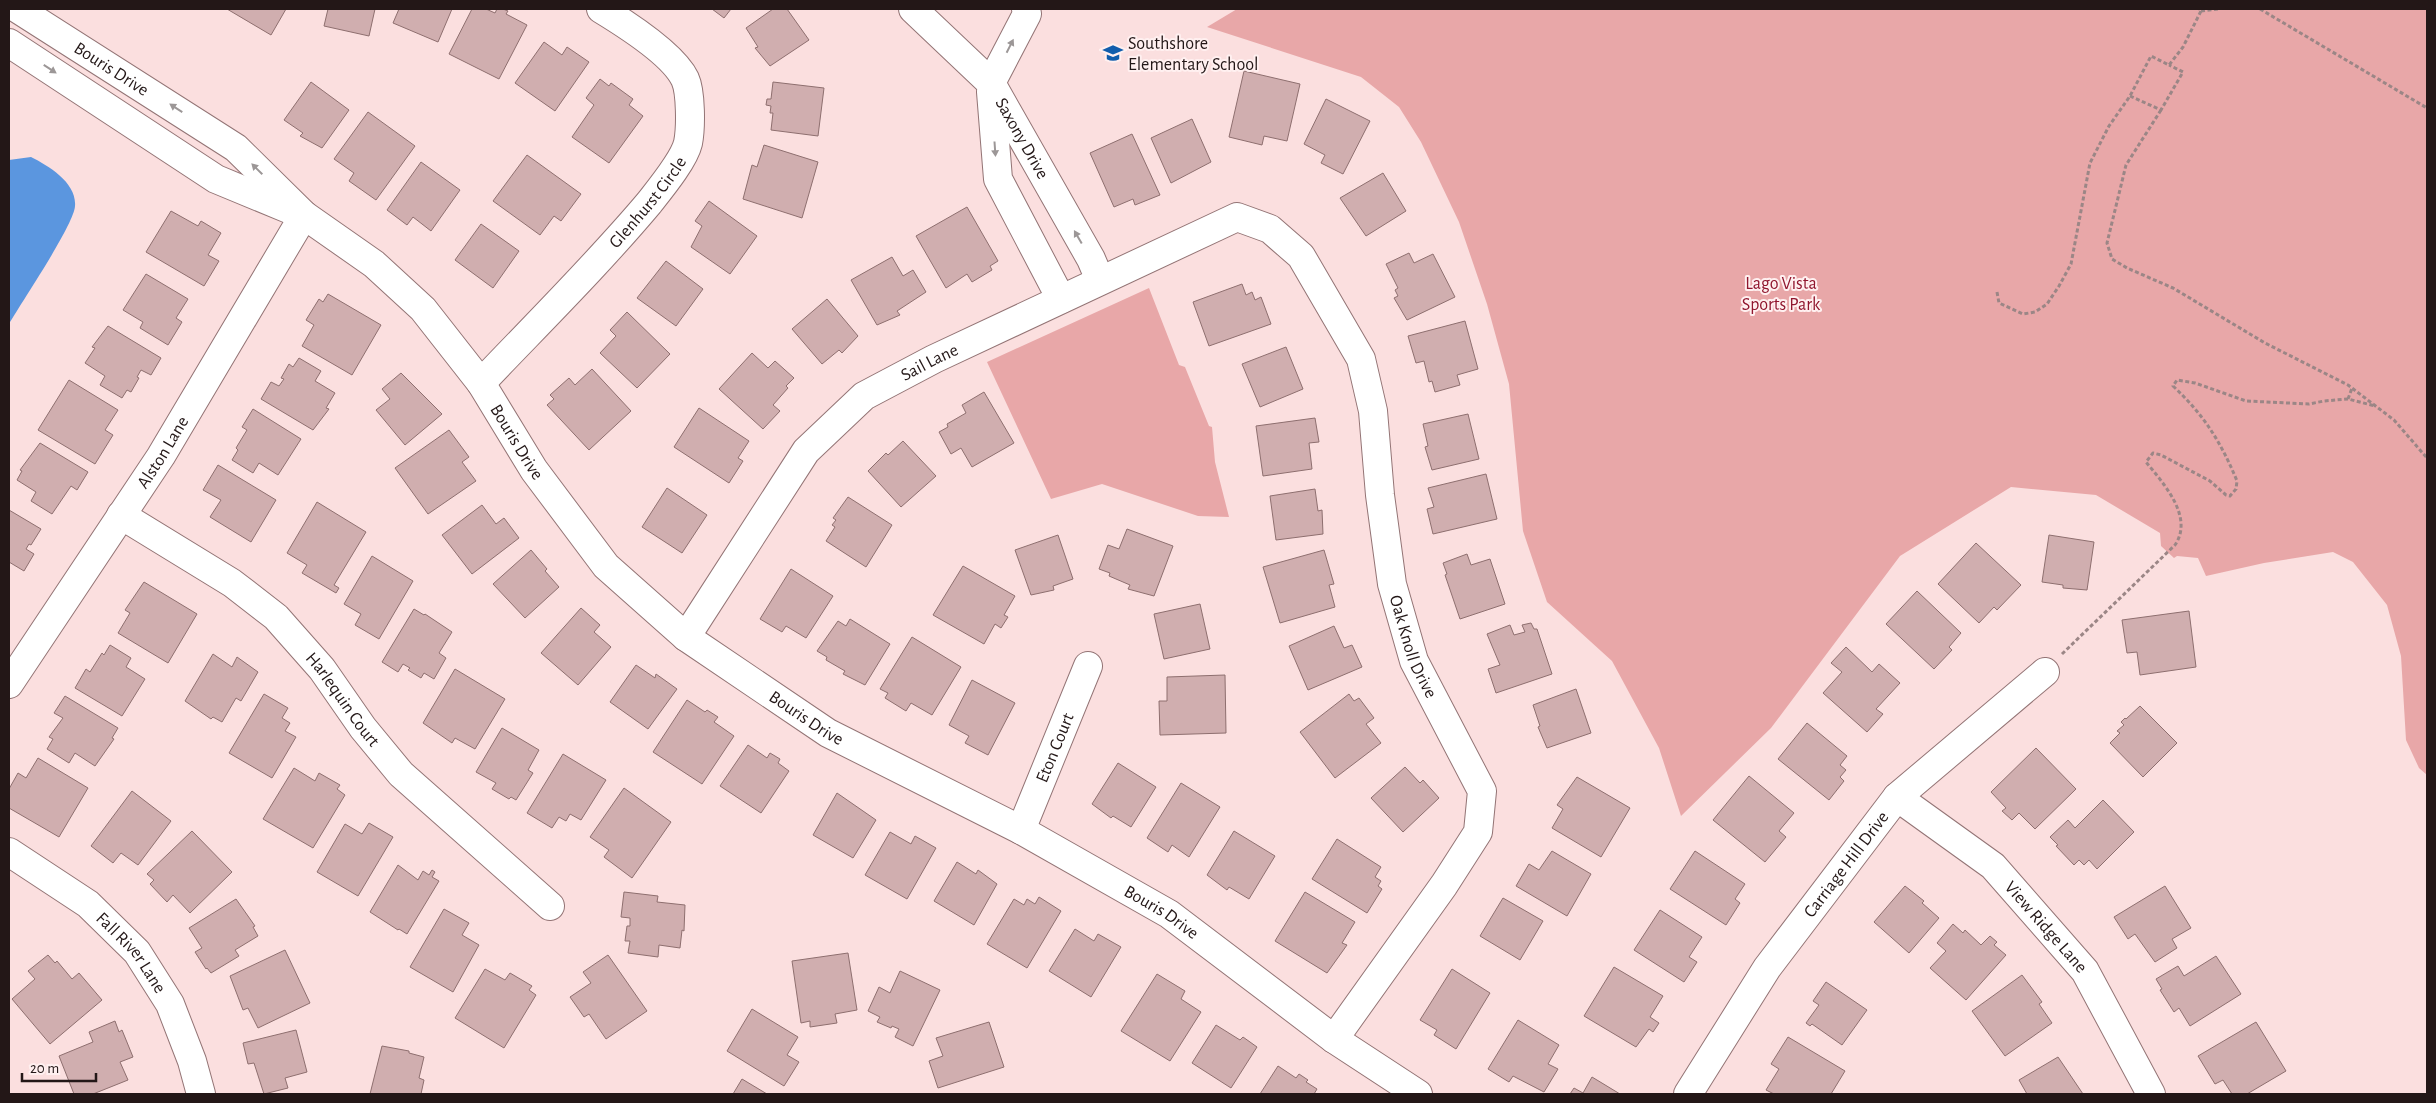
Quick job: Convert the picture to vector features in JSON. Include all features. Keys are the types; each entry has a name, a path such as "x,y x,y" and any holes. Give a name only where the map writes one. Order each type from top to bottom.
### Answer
{"street":[{"path":"9,22 17,9"},
{"name":"Bouris Drive","path":"17,9 236,148 304,215 374,264 423,309 481,384 534,470 606,566 686,637 828,733 1022,830 1169,914 1334,1040 1418,1094"},
{"name":"Glenhurst Circle","path":"481,384 629,226 667,180 688,144 690,105 685,79 664,53 628,25 601,9"},
{"name":"Saxony Drive","path":"913,9 991,83 1091,259 1100,280"},
{"path":"991,83 1027,14 1026,9"},
{"name":"Bouris Drive","path":"9,43 216,179 304,215"},
{"name":"Saxony Drive","path":"991,83 998,178 1061,299"},
{"path":"186,159 206,128"},
{"name":"Saxony Drive","path":"1016,214 1054,195"},
{"name":"Alston Lane","path":"9,684 161,456 304,215"},
{"name":"Sail Lane","path":"686,637 806,451 864,396 934,359 1237,217 1270,229"},
{"name":"Oak Knoll Drive","path":"1270,229 1301,256 1362,359 1373,411 1380,495 1392,584 1414,662 1482,791 1478,832 1444,885 1334,1040"},
{"name":"Harlequin Court","path":"121,515 232,583 276,617 322,669 363,728 401,774 550,906"},
{"name":"Eton Court","path":"1022,830 1088,666"},
{"name":"Carriage Hill Drive","path":"1688,1094 1767,968 1897,797 2045,672"},
{"name":"View Ridge Lane","path":"1897,797 1993,866 2085,971 2151,1094"},
{"name":"Fall River Lane","path":"9,852 88,904 137,952 170,1004 192,1061 201,1094"}],"path":[{"path":"2169,65 2183,47 2200,10 2220,9"},
{"path":"2260,9 2427,108"},
{"path":"1996,292 1999,303 2023,314 2035,312 2047,304 2071,264 2090,163 2109,126 2130,96 2150,56 2183,72 2161,110 2134,149 2123,172 2107,243 2112,259 2173,288 2265,343 2295,356 2352,388 2394,420 2427,458"},
{"path":"2130,96 2161,110"},
{"path":"2045,672 2175,545 2180,537 2181,523 2175,504 2168,491 2146,462 2148,457 2153,453 2161,454 2210,481 2226,495 2230,496 2236,489 2234,475 2214,432 2203,416 2173,386 2177,380 2195,383 2246,401 2309,404 2324,400 2348,399 2375,406"},
{"path":"2348,399 2352,388"}],"green space":[{"name":"Lago Vista Sports Park","path":"1237,9 2427,9 2427,775 2419,768 2406,740 2401,656 2387,605 2353,562 2333,552 2264,563 2206,576 2198,558 2177,556 2174,558 2161,546 2160,533 2096,495 2011,487 1900,556 1771,728 1681,816 1659,748 1612,661 1547,602 1523,531 1509,384 1487,304 1459,222 1421,142 1399,107 1361,77 1207,27"},
{"path":"1149,288 1179,365 1185,367 1209,426 1212,427 1215,462 1229,517 1198,516 1102,484 1051,499 987,362"}],"water":[{"path":"31,157 61,176 72,190 75,206 66,230 9,324 9,160"}],"building":[{"path":"227,9 286,9 271,35"},
{"path":"328,9 375,9 369,36 324,26"},
{"path":"399,9 452,9 438,42 393,23"},
{"path":"472,9 486,9 495,13 497,9 503,9 508,11 506,14 527,25 499,79 449,54"},
{"path":"712,9 731,9 724,18"},
{"path":"773,9 787,9 809,40 770,66 755,48 758,47 746,28"},
{"path":"544,42 562,55 567,47 589,62 555,111 515,83"},
{"path":"1244,71 1300,84 1287,141 1264,136 1262,145 1229,137"},
{"path":"600,79 609,86 611,83 633,99 629,105 643,116 609,163 572,137 594,105 586,98"},
{"path":"311,82 349,110 322,148 300,136 303,133 284,120"},
{"path":"773,82 824,88 818,136 771,130 773,113 770,113 771,106 766,105 767,99 771,99"},
{"path":"1326,99 1370,121 1343,174 1321,163 1325,155 1304,144"},
{"path":"368,112 415,146 376,200 349,181 354,173 334,159"},
{"path":"1192,119 1211,162 1171,183 1151,138"},
{"path":"1132,134 1160,195 1135,205 1133,199 1114,207 1090,153"},
{"path":"764,145 818,162 802,218 743,199 752,165 757,167"},
{"path":"527,155 581,194 561,221 554,216 540,235 493,201"},
{"path":"421,162 460,190 431,231 413,217 407,225 387,210"},
{"path":"1383,173 1406,211 1366,236 1340,198"},
{"path":"709,201 757,236 730,274 691,247 702,226 695,221"},
{"path":"967,207 998,261 990,266 992,270 972,282 967,274 946,288 916,236"},
{"path":"171,211 198,226 201,221 221,233 208,255 219,261 204,286 146,252"},
{"path":"481,224 519,251 493,288 455,260"},
{"path":"1409,253 1414,263 1433,254 1455,297 1407,320 1394,298 1398,296 1395,290 1398,288 1386,264"},
{"path":"892,257 903,276 913,270 926,292 897,311 900,315 877,325 851,280"},
{"path":"666,261 703,289 676,326 637,298"},
{"path":"146,274 188,299 176,318 182,322 168,345 140,328 143,322 123,310"},
{"path":"1242,284 1246,295 1252,292 1255,300 1261,297 1271,324 1209,346 1193,302"},
{"path":"328,294 381,325 352,375 302,346 314,325 306,320 319,299 323,302"},
{"path":"827,299 858,336 842,353 839,350 822,364 792,329"},
{"path":"627,312 670,354 637,388 600,353 616,336 610,330"},
{"path":"1465,321 1478,369 1457,375 1460,385 1435,392 1432,381 1429,382 1424,361 1416,363 1408,336"},
{"path":"108,326 161,358 151,375 141,370 131,392 127,390 122,398 100,385 105,376 85,363 95,348 92,347"},
{"path":"1286,347 1303,389 1260,407 1242,364"},
{"path":"752,353 768,368 775,361 794,378 773,405 780,411 763,429 719,389"},
{"path":"299,358 321,371 315,381 335,393 326,408 329,409 313,430 261,399 271,382 279,386 284,379 281,378 289,364 293,367"},
{"path":"592,369 631,411 589,450 547,405 554,399 550,395 569,378 575,385"},
{"path":"401,373 442,414 405,445 376,410 390,399 382,389"},
{"path":"69,380 118,410 105,430 113,435 95,464 38,430"},
{"path":"984,392 1014,443 972,467 961,448 951,454 939,432 948,427 947,424 966,413 962,405"},
{"path":"699,408 749,441 738,458 743,461 729,483 674,447"},
{"path":"253,409 301,439 278,475 259,463 253,473 232,460 238,450 236,448 247,430 242,427"},
{"path":"1468,414 1479,459 1432,470 1425,447 1428,446 1423,424"},
{"path":"1315,418 1319,442 1309,443 1312,469 1263,476 1256,426"},
{"path":"449,430 469,457 462,462 476,481 428,514 395,468"},
{"path":"903,441 936,476 901,507 868,471 886,453 888,455"},
{"path":"40,443 88,472 77,490 71,486 52,514 31,501 36,492 17,480 22,471 20,470"},
{"path":"218,465 276,500 251,542 210,517 221,500 203,490"},
{"path":"1486,474 1497,519 1433,534 1427,509 1434,507 1428,488"},
{"path":"667,488 707,515 682,553 642,527"},
{"path":"1315,489 1318,511 1322,510 1323,534 1276,540 1270,496"},
{"path":"848,497 892,525 866,567 826,541 835,527 832,525 836,520 833,518"},
{"path":"317,502 366,532 334,585 339,588 336,593 302,573 307,565 287,553"},
{"path":"482,505 496,524 504,518 519,538 472,574 442,535"},
{"path":"9,510 41,529 31,545 29,544 26,549 34,554 24,571 9,562"},
{"path":"1127,529 1173,546 1154,596 1128,589 1130,585 1109,576 1110,573 1099,569 1108,545 1119,549"},
{"path":"1058,535 1073,579 1053,586 1054,590 1031,595 1015,550"},
{"path":"2049,535 2094,542 2087,590 2063,588 2063,585 2042,582"},
{"path":"1976,543 2021,585 1997,610 1994,607 1979,623 1938,584"},
{"path":"531,550 547,569 545,571 559,587 525,618 493,584"},
{"path":"1324,550 1334,584 1329,585 1335,607 1280,623 1263,567"},
{"path":"1467,554 1471,565 1490,559 1505,604 1460,619 1445,575 1447,574 1443,563"},
{"path":"372,556 413,581 379,639 355,625 361,614 344,604"},
{"path":"963,566 1015,596 1004,615 1008,617 1001,628 995,624 984,644 933,615"},
{"path":"791,569 833,596 806,638 786,626 782,632 760,619"},
{"path":"144,582 197,614 168,663 118,633 130,613 125,610"},
{"path":"1917,591 1961,633 1949,647 1952,650 1934,669 1886,624"},
{"path":"1200,604 1210,649 1164,659 1154,614"},
{"path":"581,608 600,625 594,632 611,647 578,685 541,653"},
{"path":"414,609 452,632 439,653 446,658 434,679 424,673 421,678 408,670 410,668 403,664 398,672 382,662"},
{"path":"2189,611 2196,667 2140,675 2137,652 2127,653 2122,620"},
{"path":"850,619 890,644 865,685 843,674 845,671 826,660 827,657 817,651 838,621 846,626"},
{"path":"1531,623 1534,629 1537,629 1552,674 1496,693 1488,669 1500,665 1487,634 1510,625 1514,635 1525,632 1522,625"},
{"path":"1334,626 1344,648 1352,645 1362,667 1308,690 1289,646"},
{"path":"912,637 961,667 932,715 911,703 906,711 885,698 888,693 880,689"},
{"path":"110,645 131,658 126,667 145,679 122,716 75,688 86,669 90,672 102,653 104,655"},
{"path":"1846,647 1872,672 1879,664 1900,683 1876,709 1883,714 1867,732 1823,693 1842,672 1831,663"},
{"path":"213,654 232,667 237,657 258,672 241,701 236,698 222,722 213,717 211,719 185,701"},
{"path":"636,665 655,678 656,674 677,689 648,729 610,702"},
{"path":"455,669 505,699 475,749 455,738 452,743 423,723"},
{"path":"1225,675 1226,733 1160,735 1159,701 1167,701 1167,677"},
{"path":"972,680 1015,703 988,755 965,743 969,736 949,725"},
{"path":"1576,689 1591,733 1547,748 1538,727 1540,726 1533,705"},
{"path":"264,694 288,708 282,718 290,723 285,731 296,737 272,778 229,753"},
{"path":"1349,694 1354,701 1359,698 1374,718 1366,724 1381,743 1335,778 1300,732"},
{"path":"65,696 118,728 112,738 114,739 95,766 75,753 69,763 47,749 53,739 49,737 63,718 54,713"},
{"path":"687,700 705,712 707,710 718,717 714,722 734,736 702,784 653,752"},
{"path":"2140,706 2177,743 2143,777 2110,743 2120,733 2117,731 2124,725 2121,722"},
{"path":"1807,723 1847,756 1840,765 1846,770 1840,777 1844,781 1829,800 1778,759"},
{"path":"502,728 539,750 528,770 533,773 516,800 511,797 509,799 492,789 496,783 476,772"},
{"path":"748,745 767,758 770,753 780,759 778,763 789,771 761,813 720,786"},
{"path":"2036,748 2076,789 2035,829 2019,813 2012,820 2002,811 2006,808 1991,792"},
{"path":"563,754 606,780 581,820 570,814 566,821 559,817 552,828 527,813"},
{"path":"38,758 88,788 59,837 9,808 9,789 18,773 26,778"},
{"path":"1118,763 1156,787 1131,827 1113,816 1111,818 1092,804"},
{"path":"1405,767 1420,783 1423,780 1439,798 1403,832 1371,798"},
{"path":"294,768 315,781 319,773 340,785 337,789 345,795 313,848 263,819"},
{"path":"1749,776 1794,813 1779,831 1786,837 1765,862 1713,820"},
{"path":"1577,777 1630,808 1601,857 1552,828 1563,809 1557,805"},
{"path":"1181,783 1220,807 1189,857 1172,845 1168,852 1147,838"},
{"path":"624,788 671,822 632,878 604,857 609,850 590,837"},
{"path":"132,791 171,821 138,865 121,853 113,863 91,846"},
{"path":"837,793 876,820 853,858 813,835"},
{"path":"2103,800 2134,832 2097,869 2089,860 2084,865 2079,860 2074,865 2050,837 2068,820 2075,828"},
{"path":"369,823 393,837 358,896 317,872 345,824 362,834"},
{"path":"192,831 232,872 190,913 173,895 167,902 150,884 154,880 147,874"},
{"path":"1234,831 1275,856 1249,899 1229,887 1227,890 1207,875"},
{"path":"890,832 911,844 915,836 936,848 907,899 865,875"},
{"path":"1337,839 1381,867 1375,877 1381,881 1378,886 1382,889 1367,913 1312,879"},
{"path":"1552,851 1591,874 1567,916 1516,886 1529,864 1539,870"},
{"path":"1695,851 1745,884 1735,899 1740,903 1726,925 1670,889"},
{"path":"957,862 976,874 978,870 997,884 974,925 934,901"},
{"path":"398,865 418,880 423,871 429,875 432,870 435,872 432,877 439,881 407,934 370,912"},
{"path":"1905,886 1924,901 1922,903 1939,918 1909,953 1874,922"},
{"path":"2165,886 2191,928 2172,939 2177,948 2155,962 2135,934 2128,939 2114,917"},
{"path":"624,892 658,896 657,902 685,905 684,931 682,930 680,948 659,945 658,957 628,953 630,941 625,941 627,926 630,926 630,918 621,917"},
{"path":"1305,892 1355,922 1342,943 1347,945 1327,973 1275,941"},
{"path":"1039,897 1061,911 1027,968 987,944 1014,899 1024,905 1027,899 1035,904"},
{"path":"1503,898 1543,921 1520,960 1480,936"},
{"path":"236,899 255,926 253,927 258,936 235,950 239,956 211,973 206,969 195,952 202,948 189,928"},
{"path":"444,909 469,923 462,935 479,945 453,992 410,967"},
{"path":"1660,910 1702,937 1689,957 1697,962 1684,982 1634,950"},
{"path":"1953,924 1963,933 1965,930 1981,945 1990,936 1997,942 1994,945 2006,955 1966,1000 1930,968 1946,951 1937,943"},
{"path":"1075,929 1094,941 1098,934 1121,947 1091,997 1049,971"},
{"path":"285,950 310,1003 258,1028 248,1008 243,1010 230,976"},
{"path":"848,953 857,1010 835,1014 837,1023 810,1027 810,1021 801,1023 792,961"},
{"path":"48,955 55,963 57,961 72,979 79,973 102,1000 50,1044 12,999 35,979 28,971"},
{"path":"608,955 647,1011 606,1039 589,1014 584,1017 570,997 591,983 583,972"},
{"path":"2216,956 2241,994 2190,1026 2179,1008 2174,1012 2160,990 2162,989 2156,979 2178,966 2184,976"},
{"path":"1614,967 1663,996 1650,1017 1659,1023 1653,1032 1649,1029 1636,1047 1584,1016"},
{"path":"485,969 505,980 510,973 532,986 529,990 536,995 504,1048 455,1018"},
{"path":"1452,969 1490,993 1456,1049 1434,1035 1437,1030 1420,1020"},
{"path":"900,971 940,990 913,1046 895,1037 899,1029 877,1022 880,1017 868,1011 879,987 890,993"},
{"path":"1157,974 1185,991 1181,999 1201,1012 1170,1061 1121,1031"},
{"path":"2022,975 2042,1002 2039,1004 2052,1023 2005,1056 1972,1011"},
{"path":"1826,982 1867,1010 1842,1045 1812,1024 1810,1026 1806,1023 1819,1005 1813,1001"},
{"path":"752,1009 798,1037 787,1055 799,1062 784,1086 727,1051"},
{"path":"1518,1020 1559,1045 1548,1064 1558,1069 1544,1092 1513,1076 1509,1082 1488,1069"},
{"path":"115,1021 119,1032 122,1030 133,1057 120,1062 128,1080 93,1094 74,1094 59,1056 93,1042 89,1032"},
{"path":"989,1022 1004,1067 938,1088 929,1061 943,1056 936,1038"},
{"path":"2256,1022 2286,1071 2247,1094 2232,1094 2223,1080 2215,1084 2198,1056"},
{"path":"1216,1025 1240,1040 1243,1037 1257,1047 1231,1088 1192,1063"},
{"path":"296,1030 307,1072 285,1078 288,1088 264,1094 254,1063 248,1064 243,1043"},
{"path":"1788,1037 1845,1071 1831,1094 1774,1094 1766,1090 1779,1069 1771,1064"},
{"path":"382,1046 409,1051 409,1053 424,1057 419,1078 424,1080 421,1094 370,1094"},
{"path":"2058,1057 2083,1094 2027,1094 2019,1080"},
{"path":"1278,1066 1296,1078 1299,1074 1308,1080 1306,1082 1317,1089 1314,1094 1260,1094"},
{"path":"1592,1077 1620,1094 1570,1094 1574,1088 1583,1093"},
{"path":"742,1079 767,1094 733,1094"}],"place":[{"name":"Southshore Elementary School","path":"1113,53"}]}
